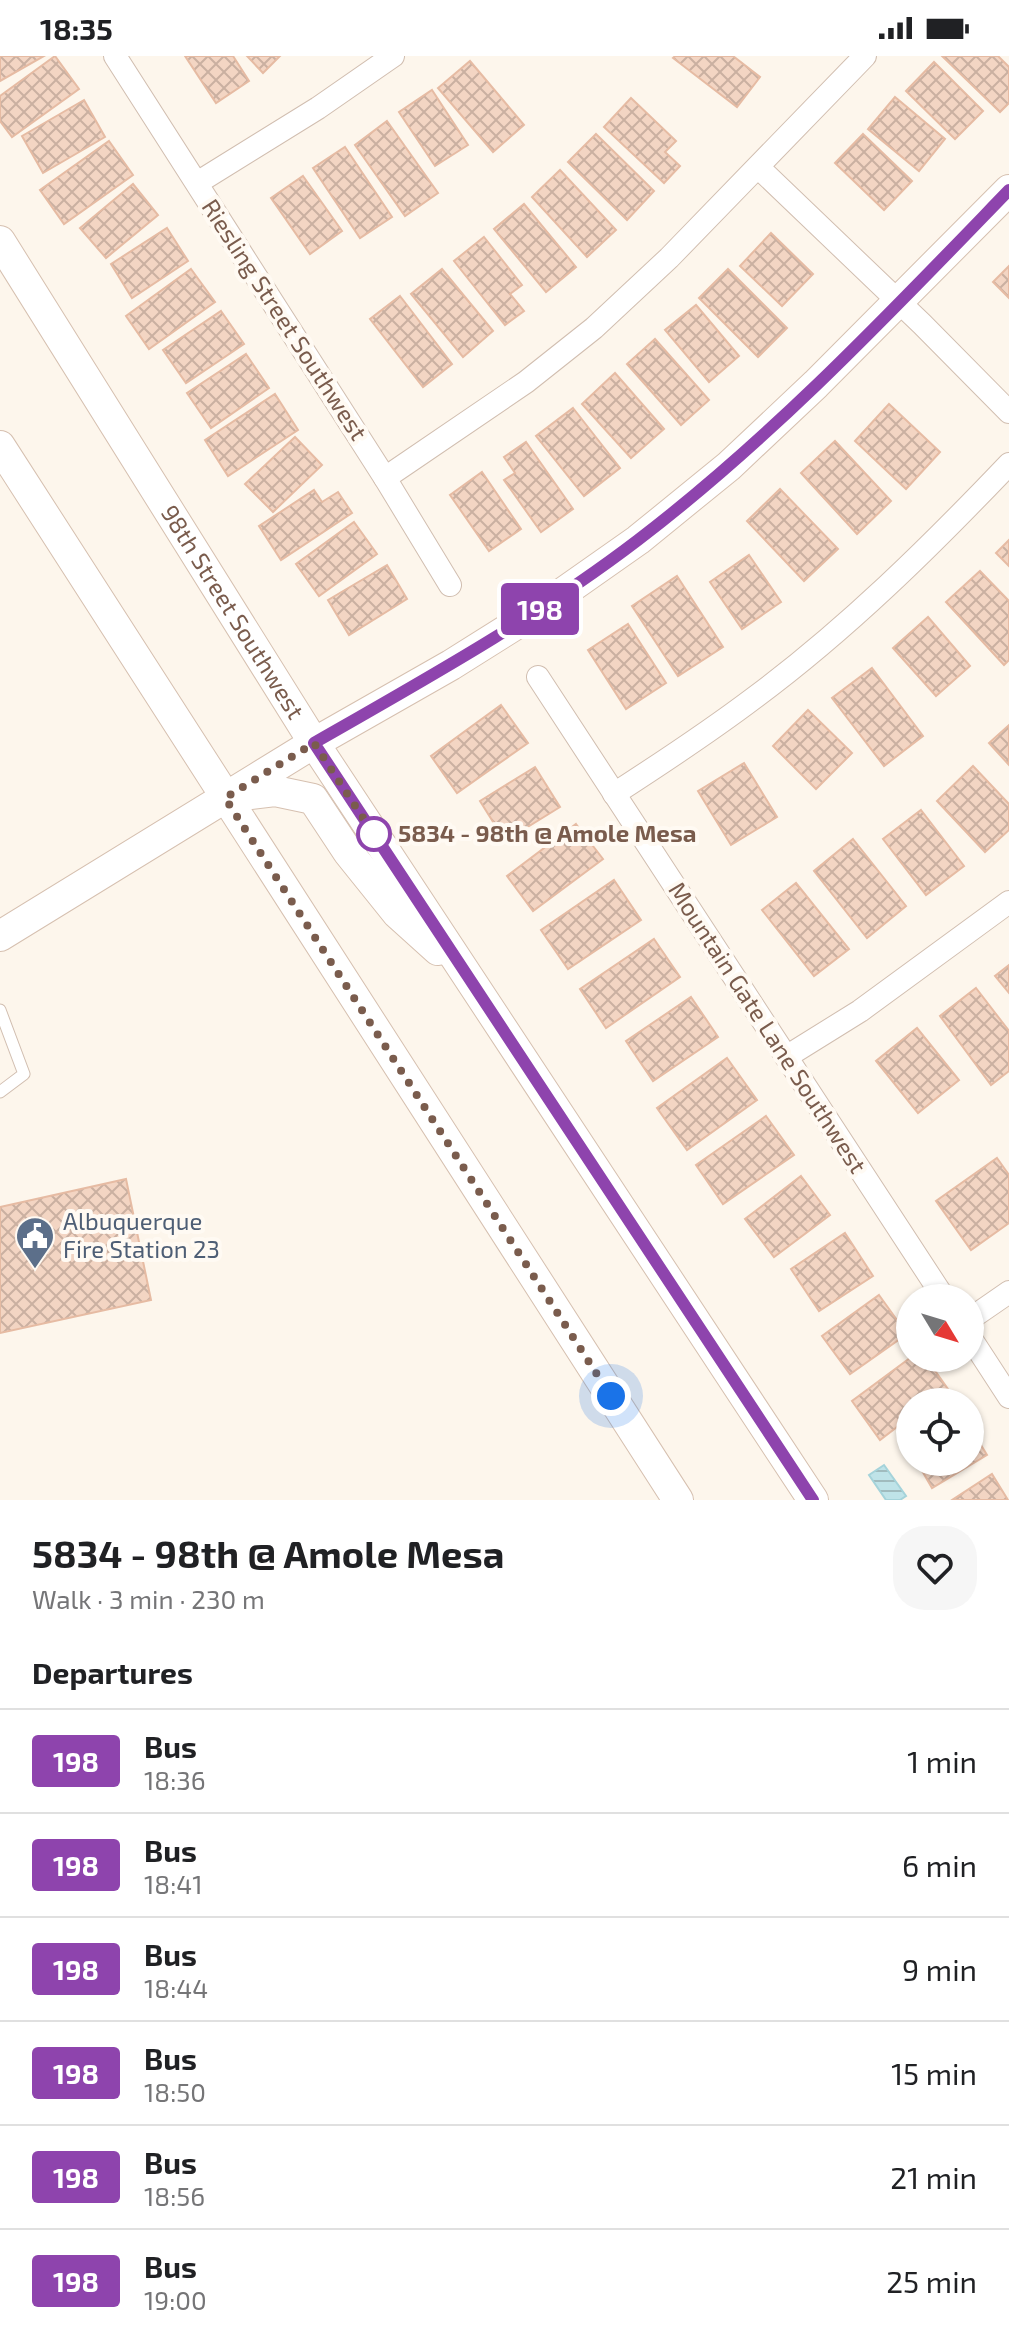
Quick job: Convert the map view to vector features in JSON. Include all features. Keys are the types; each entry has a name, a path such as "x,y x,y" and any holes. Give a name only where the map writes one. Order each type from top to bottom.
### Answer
{"main road":[{"path":"0,936 314,743 500,634 638,540 729,466 900,302 1009,190"},
{"name":"98th Street Southwest","path":"0,241 314,743 813,1500"},
{"path":"0,446 678,1500"},
{"path":"225,798 275,791 313,799 348,852 397,913 467,975"}],"street":[{"name":"Riesling Street Southwest","path":"115,56 450,585"},
{"path":"197,183 318,108 393,56"},
{"path":"385,478 526,382 594,328 669,258 865,56"},
{"path":"758,167 900,302 1009,412"},
{"path":"614,794 756,696 824,642 904,570 1009,464"},
{"name":"Mountain Gate Lane Southwest","path":"538,677 935,1284"},
{"path":"786,1057 860,1011 1009,902"},
{"path":"984,1309 1009,1292"},
{"path":"984,1359 1009,1397"}],"lane":[{"path":"0,1010 24,1074 0,1092"}],"water":[{"path":"884,1465 906,1496 900,1500 886,1500 869,1475"}],"building":[{"path":"0,56 44,56 0,81"},
{"path":"55,56 79,89 12,137 0,121 0,96"},
{"path":"185,56 233,56 249,81 216,103"},
{"path":"247,56 280,56 263,73"},
{"path":"733,56 760,77 737,107 673,58"},
{"path":"942,56 998,56 1009,67 1009,103 1000,112"},
{"path":"470,61 524,125 493,152 438,88"},
{"path":"934,62 983,111 955,139 906,91"},
{"path":"432,90 468,145 435,166 399,112"},
{"path":"895,97 945,139 919,171 868,129"},
{"path":"631,98 676,141 665,152 680,166 664,183 604,127"},
{"path":"84,100 105,137 43,173 22,136"},
{"path":"387,121 438,193 405,216 355,145"},
{"path":"596,134 654,191 627,220 568,162"},
{"path":"863,134 912,181 884,210 835,163"},
{"path":"109,141 133,175 64,224 40,190"},
{"path":"345,147 392,217 360,238 313,168"},
{"path":"560,170 616,230 587,257 532,197"},
{"path":"303,176 342,231 310,254 271,198"},
{"path":"133,184 158,215 106,258 80,228"},
{"path":"524,204 576,267 546,292 494,229"},
{"path":"167,228 188,261 132,298 111,264"},
{"path":"771,233 813,274 782,306 740,266"},
{"path":"484,237 522,285 510,294 524,311 505,325 454,261"},
{"path":"1009,266 1009,298 993,282"},
{"path":"191,269 215,302 149,349 126,316"},
{"path":"442,269 493,331 463,357 411,294"},
{"path":"728,269 787,328 758,357 699,298"},
{"path":"400,296 452,364 423,387 370,319"},
{"path":"696,305 739,356 709,382 665,330"},
{"path":"221,311 244,344 186,383 163,350"},
{"path":"655,339 709,400 681,425 627,364"},
{"path":"246,354 269,388 211,428 187,393"},
{"path":"615,373 664,429 631,458 582,404"},
{"path":"275,394 298,430 228,476 205,440"},
{"path":"889,404 940,452 906,489 855,441"},
{"path":"573,408 620,468 584,496 536,436"},
{"path":"295,437 322,465 273,512 245,484"},
{"path":"835,441 891,501 857,534 801,473"},
{"path":"526,442 573,509 541,532 504,480 515,473 504,457"},
{"path":"482,472 521,529 489,551 450,495"},
{"path":"780,489 838,549 804,581 747,521"},
{"path":"314,490 322,502 338,492 352,513 281,560 259,526"},
{"path":"354,522 377,554 319,596 296,564"},
{"path":"1009,540 1009,566 996,553"},
{"path":"749,555 781,602 742,629 710,582"},
{"path":"387,565 407,599 349,635 328,600"},
{"path":"980,571 1009,601 1009,660 1004,665 946,602"},
{"path":"677,576 723,647 678,676 632,606"},
{"path":"928,617 970,666 936,696 893,648"},
{"path":"628,624 666,683 626,709 588,650"},
{"path":"872,668 923,736 884,766 832,698"},
{"path":"501,705 528,743 457,793 431,756"},
{"path":"808,710 852,753 816,789 773,746"},
{"path":"1009,725 1009,765 989,743"},
{"path":"744,763 777,817 731,845 698,791"},
{"path":"973,766 1009,804 1009,830 985,852 937,801"},
{"path":"535,767 560,807 505,841 480,801"},
{"path":"921,810 964,866 926,895 883,839"},
{"path":"576,824 603,859 533,911 507,876"},
{"path":"853,839 906,906 867,938 814,871"},
{"path":"614,880 641,920 568,969 541,930"},
{"path":"796,883 849,949 814,976 762,910"},
{"path":"654,939 680,977 606,1028 580,989"},
{"path":"1009,965 1009,993 995,976"},
{"path":"976,988 1009,1031 1009,1071 991,1085 940,1016"},
{"path":"691,997 718,1037 653,1081 626,1041"},
{"path":"917,1028 959,1080 918,1113 876,1061"},
{"path":"727,1058 757,1100 687,1150 657,1108"},
{"path":"766,1116 794,1155 723,1204 696,1165"},
{"path":"997,1158 1009,1175 1009,1223 971,1250 936,1201"},
{"path":"801,1176 830,1215 774,1257 745,1219"},
{"path":"126,1179 151,1300 0,1333 0,1207"},
{"path":"845,1233 873,1276 819,1311 791,1269"},
{"path":"879,1295 896,1319 896,1342 850,1374 822,1336"},
{"path":"896,1368 896,1372 936,1372 947,1388 896,1388 896,1428 880,1440 852,1401"},
{"path":"992,1474 1008,1500 952,1500"},
{"path":"925,1476 952,1476 932,1488"}],"bus line":[{"name":"198","path":"813,1500 314,743 451,665 537,611 638,540 729,466 816,384 1009,190"}],"place":[{"name":"5834 - 98th @ Amole Mesa","path":"374,834"},
{"name":"Albuquerque Fire Station 23","path":"35,1270"}],"route":[{"path":"374,834 380,844 314,743 225,798 611,1396"}]}
